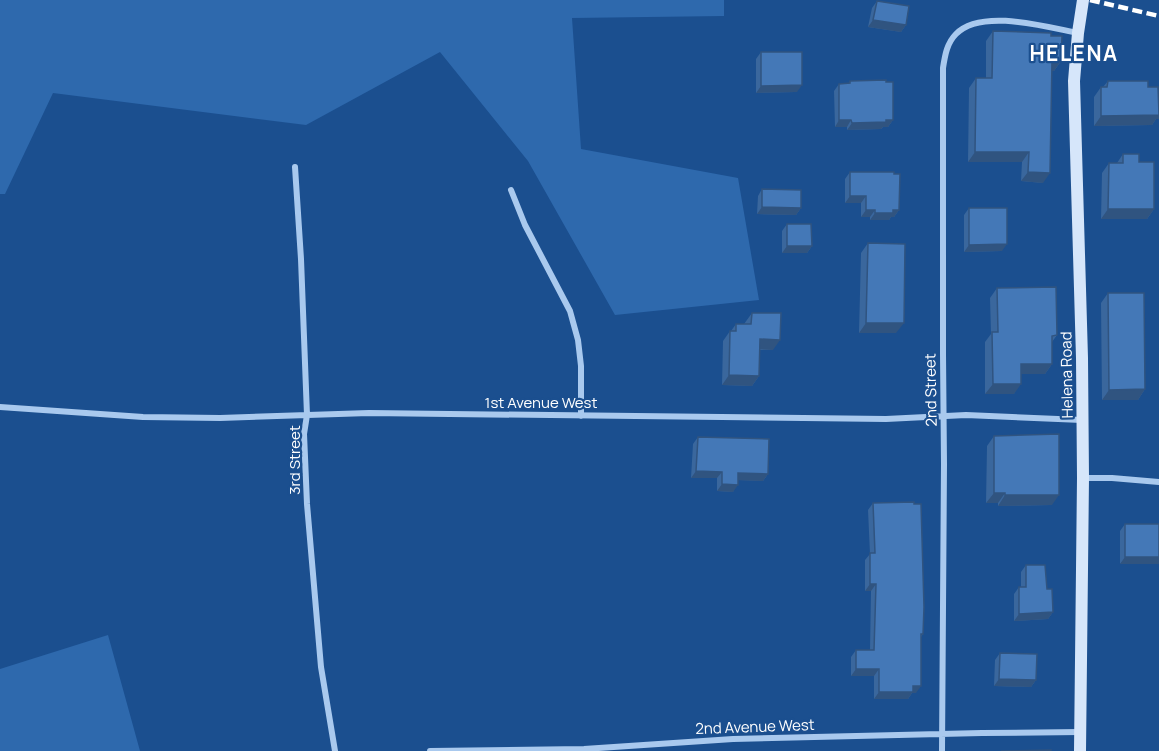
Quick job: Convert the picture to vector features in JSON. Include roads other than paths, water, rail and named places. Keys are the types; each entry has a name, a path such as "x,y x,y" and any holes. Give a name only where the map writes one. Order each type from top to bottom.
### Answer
{"main road":[{"name":"Helena Road","path":"1080,751 1083,420 1074,103 1078,33 1083,0"}],"street":[{"name":"2nd Street","path":"942,751 943,68 950,43 957,33 968,26 982,22 999,20 1078,33"},
{"name":"3rd Street","path":"294,167 301,259 307,415 304,435 308,515 321,667 335,751"},
{"path":"511,190 525,225 570,311 578,340 581,416"},
{"name":"1st Avenue West","path":"0,407 143,417 220,418 369,413 852,419 966,415 1083,420"},
{"path":"1083,478 1159,482"},
{"name":"2nd Avenue West","path":"430,751 584,749 668,742 1081,732"},
{"path":"668,742 668,751"}],"railway":[{"path":"1090,0 1159,16"}],"district":[{"name":"HELENA","path":"1074,54"}]}
